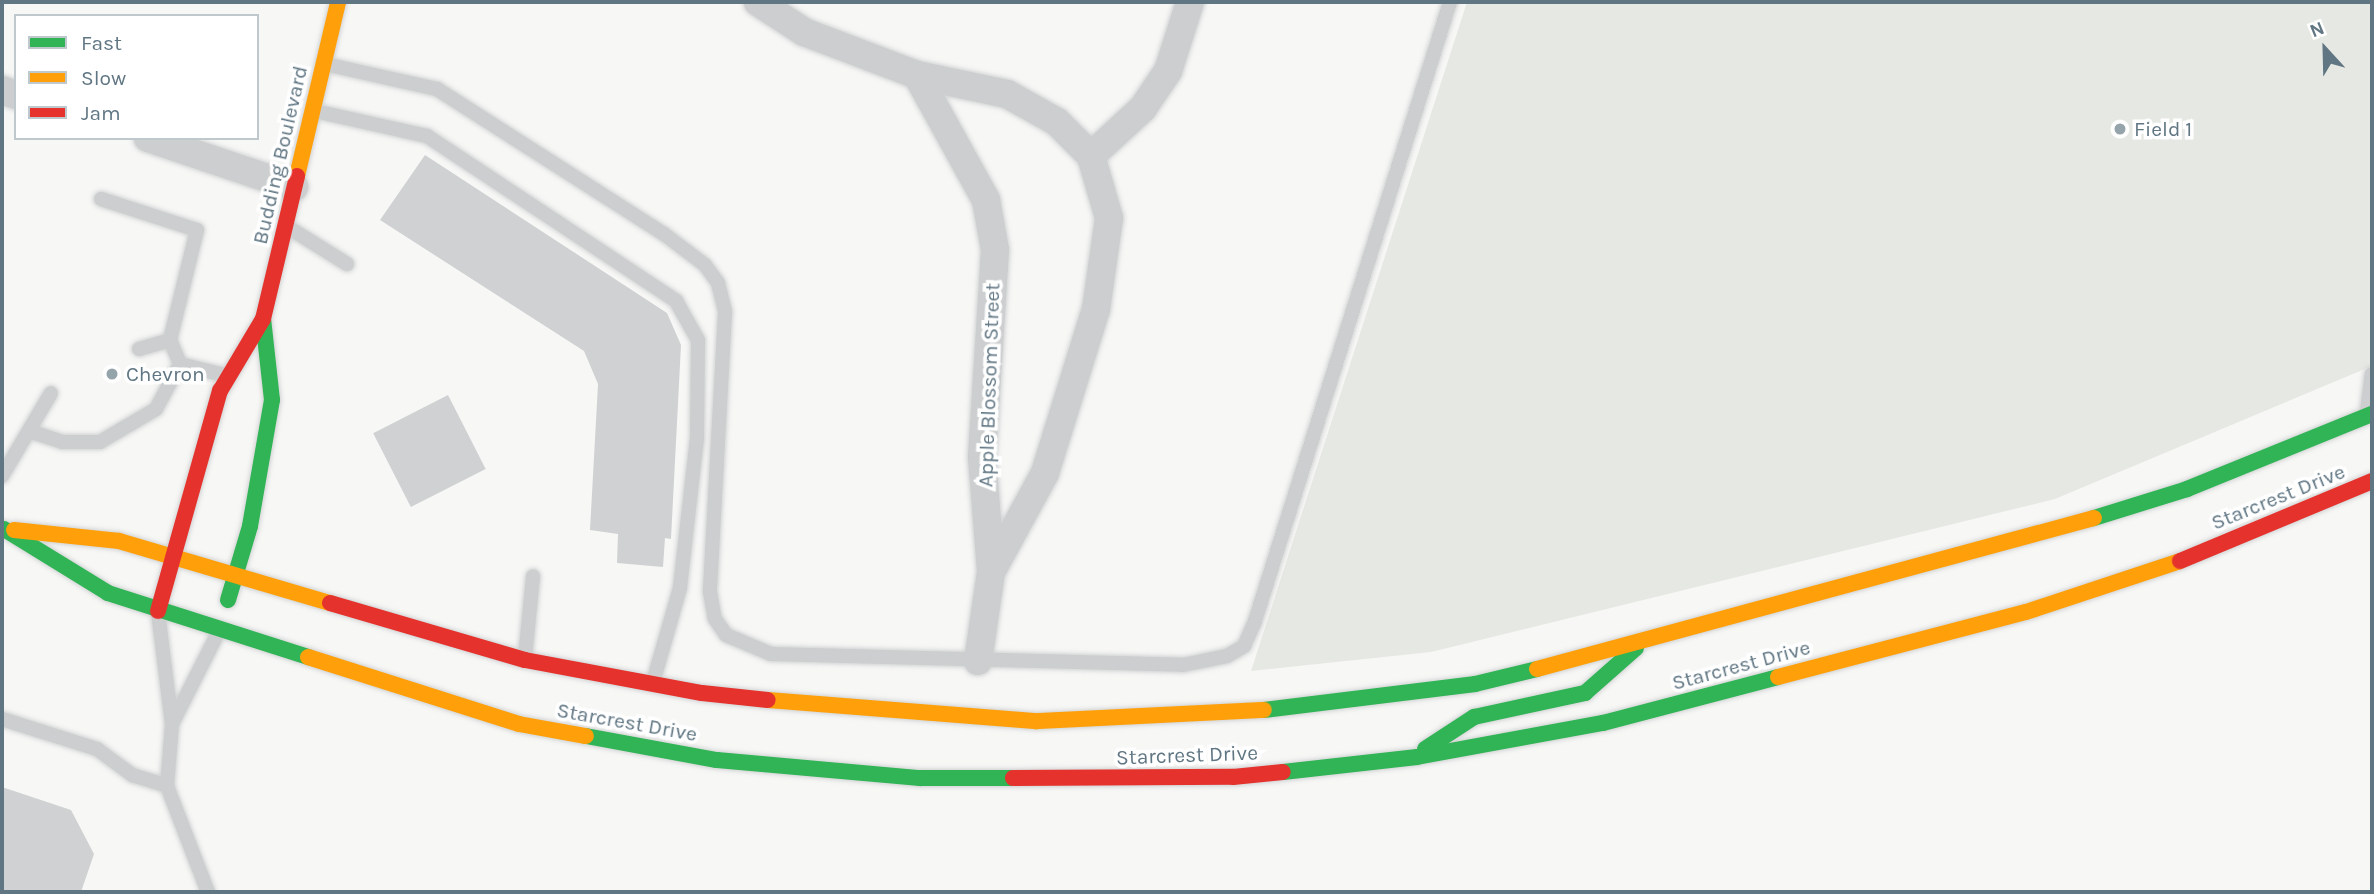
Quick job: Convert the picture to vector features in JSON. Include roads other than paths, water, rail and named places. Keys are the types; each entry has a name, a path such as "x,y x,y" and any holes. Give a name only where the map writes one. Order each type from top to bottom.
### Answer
{"main road":[{"name":"Budding Boulevard","path":"158,611 220,391 263,319 338,2"},
{"name":"Budding Boulevard","path":"220,629 250,526 272,400 263,319"},
{"name":"Starcrest Drive","path":"3,528 119,541 525,660 653,684 881,712 1037,721 1174,718 1340,705 1475,684 1640,644 2022,541 2187,489 2369,415"},
{"name":"Starcrest Drive","path":"3,528 108,593 519,724 717,760 920,778 1233,777 1416,757 1603,723 2026,612 2162,568 2372,481"},
{"path":"1416,757 1435,739 1474,717 1585,692 1640,644"}],"street":[{"path":"758,2 804,32 917,75 1007,94 1057,122 1091,156 1143,108 1168,71 1190,2"},
{"name":"Apple Blossom Street","path":"917,75 986,200 995,250 982,457 991,572 978,660"},
{"path":"154,140 294,187"},
{"name":"Apple Blossom Street","path":"991,572 1045,473 1096,309 1110,218 1091,156"}],"lane":[{"path":"323,63 437,89 664,234 705,265 718,283 725,312 710,592 715,619 726,635 771,654 1183,665 1227,656 1244,646 1450,2"},
{"path":"312,111 427,136 676,301 698,340 697,438 680,588 653,684"},
{"path":"102,199 197,230 170,340 180,364"},
{"path":"285,226 346,264"},
{"path":"139,349 170,340"},
{"path":"180,364 229,377"},
{"path":"29,430 62,442 100,442 156,409 180,364"},
{"path":"2369,415 2372,374"},
{"path":"2,476 51,393"},
{"path":"525,660 533,576"},
{"path":"158,611 172,724 167,786 208,892"},
{"path":"172,724 220,629"},
{"path":"2,719 97,749 132,775 167,786"}],"place":[{"name":"Field 1","path":"2120,129"},
{"name":"Chevron","path":"112,374"}]}
